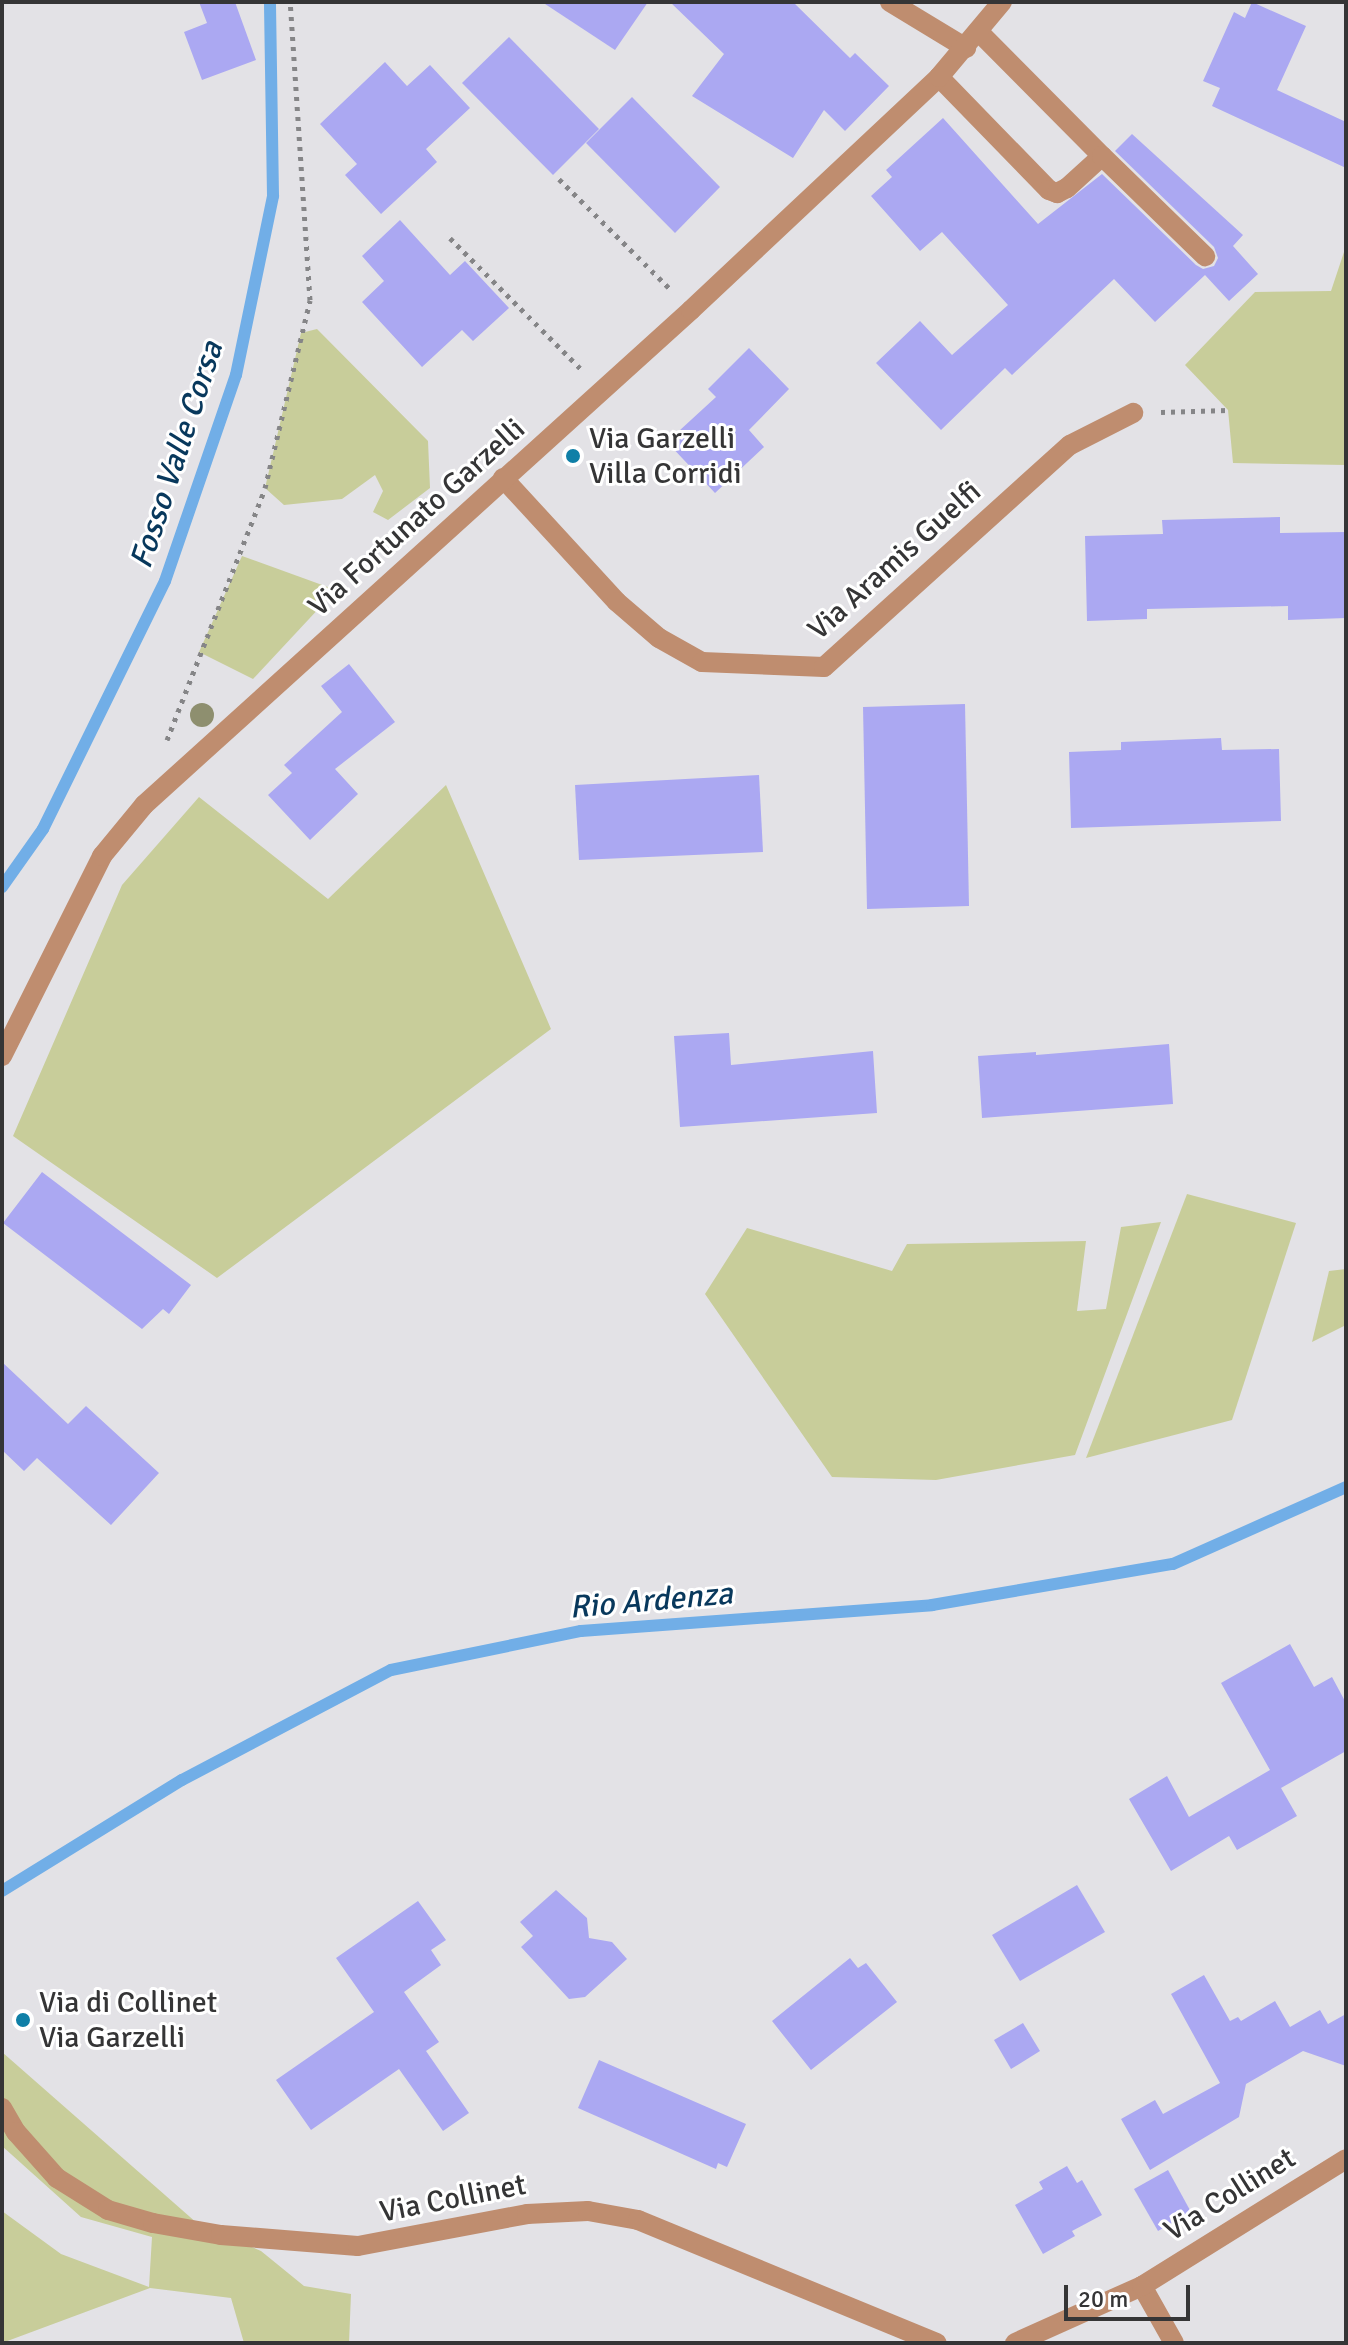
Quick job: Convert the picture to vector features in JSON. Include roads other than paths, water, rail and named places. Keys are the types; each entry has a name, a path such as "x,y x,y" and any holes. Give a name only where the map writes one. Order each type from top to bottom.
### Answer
{"street":[{"path":"890,2 972,40 1102,156 1205,256"},
{"name":"Via Fortunato Garzelli","path":"2,1056 102,856 144,805 691,310 939,77 1002,2"},
{"path":"939,77 1049,190 1057,193 1067,188 1102,156"},
{"name":"Via Aramis Guelfi","path":"503,478 617,602 659,638 702,662 824,667 1070,445 1133,413"},
{"name":"Via Collinet","path":"2,2108 16,2132 57,2178 108,2210 153,2223 221,2235 358,2246 527,2214 588,2211 638,2220 937,2343"},
{"name":"Via Collinet","path":"1015,2343 1142,2286 1346,2159"},
{"path":"1142,2286 1174,2343"}],"waterway":[{"name":"Fosso Valle Corsa","path":"2,887 43,829 165,581 236,375 273,196 270,2"},
{"name":"Rio Ardenza","path":"2,1891 182,1780 391,1670 581,1631 932,1605 1173,1564 1346,1487"}],"place":[{"name":"Via Garzelli Villa Corridi","path":"573,456"},
{"name":"Via di Collinet Via Garzelli","path":"23,2020"}]}
